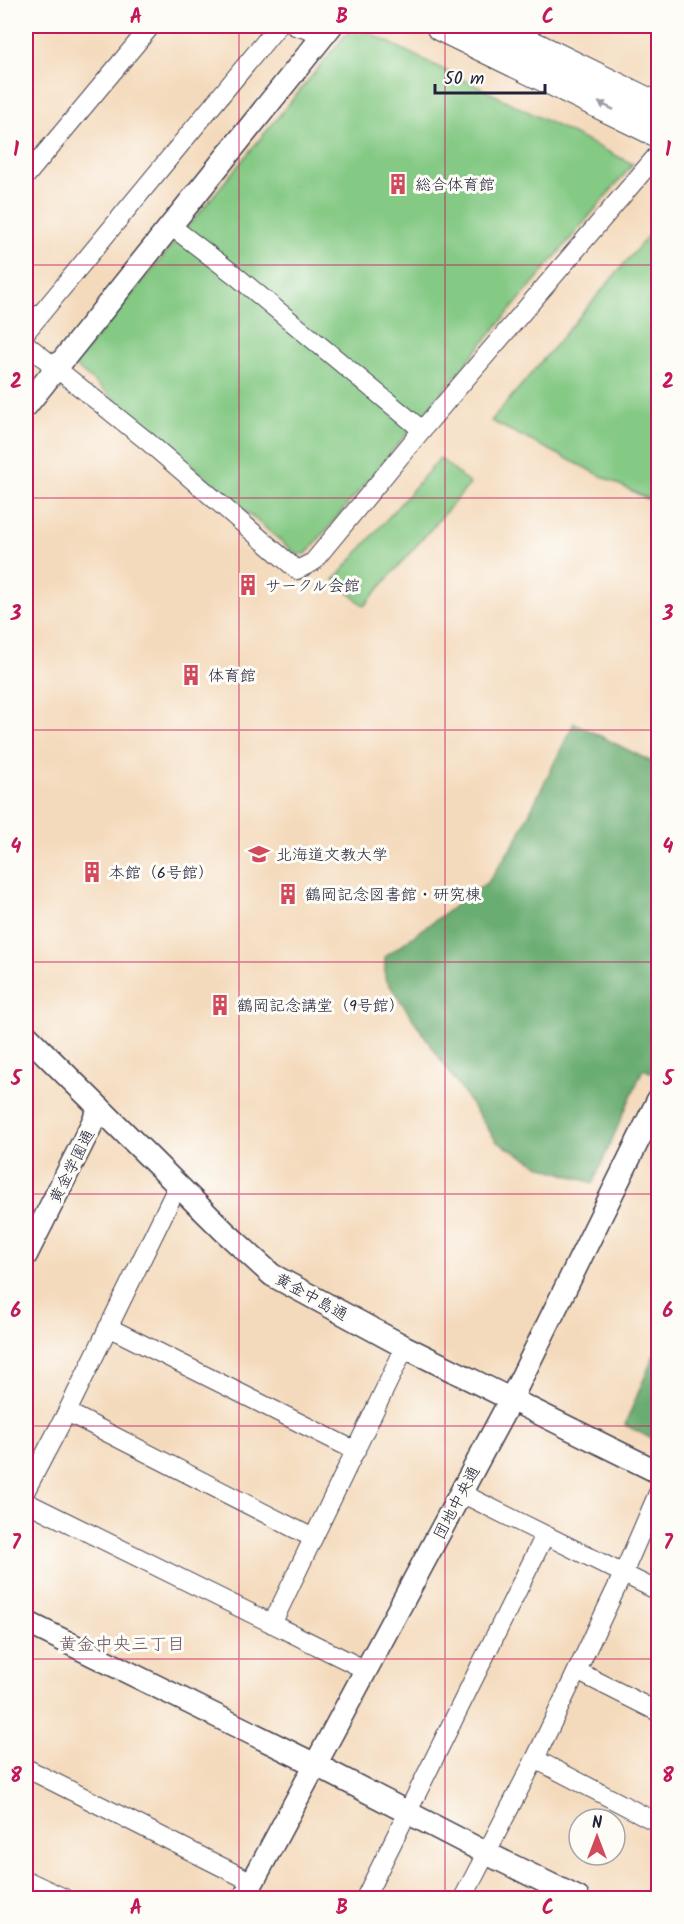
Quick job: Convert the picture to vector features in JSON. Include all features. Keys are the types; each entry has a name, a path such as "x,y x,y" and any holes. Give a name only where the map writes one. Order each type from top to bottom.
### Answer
{"highway":[{"path":"441,26 658,132"},
{"path":"491,26 658,108"}],"street":[{"path":"26,176 151,26"},
{"path":"26,332 278,26"},
{"path":"295,26 328,31"},
{"path":"26,406 328,31"},
{"path":"26,344 147,441 297,570 312,562 658,154"},
{"path":"171,226 422,430"},
{"name":"黄金中島通","path":"26,1035 224,1231 272,1275 405,1347 658,1472"},
{"name":"団地中央通","path":"248,1890 511,1399 658,1100"},
{"name":"黄金学園通","path":"26,1256 99,1108"},
{"path":"26,1490 67,1412 178,1185"},
{"path":"108,1327 356,1451"},
{"path":"272,1624 405,1347"},
{"path":"67,1412 313,1538"},
{"path":"461,1493 658,1591"},
{"path":"463,1899 535,1759 624,1574 658,1493"},
{"path":"26,1502 366,1670"},
{"path":"365,1899 545,1535"},
{"path":"26,1622 316,1765 578,1899"},
{"path":"577,1671 658,1712"},
{"path":"535,1759 658,1823"},
{"path":"26,1768 248,1890"},
{"path":"26,1880 64,1899"}],"green space":[{"path":"353,26 633,164 306,554 296,554 74,365"},
{"path":"658,224 658,504 491,421"},
{"path":"440,458 470,484 364,606 334,580"},
{"path":"574,723 658,765 658,1075 643,1069 593,1183 543,1167 497,1142 385,978 385,957 489,881 515,842"},
{"path":"658,1345 658,1442 625,1425"}],"place":[{"name":"総合体育館","path":"398,184"},
{"name":"サークル会館","path":"248,585"},
{"name":"体育館","path":"191,675"},
{"name":"北海道文教大学","path":"259,854"},
{"name":"本館（6号館）","path":"92,872"},
{"name":"鶴岡記念図書館・研究棟","path":"288,894"},
{"name":"鶴岡記念講堂（9号館）","path":"220,1005"}],"district":[{"name":"黄金中央三丁目","path":"122,1644"}]}
